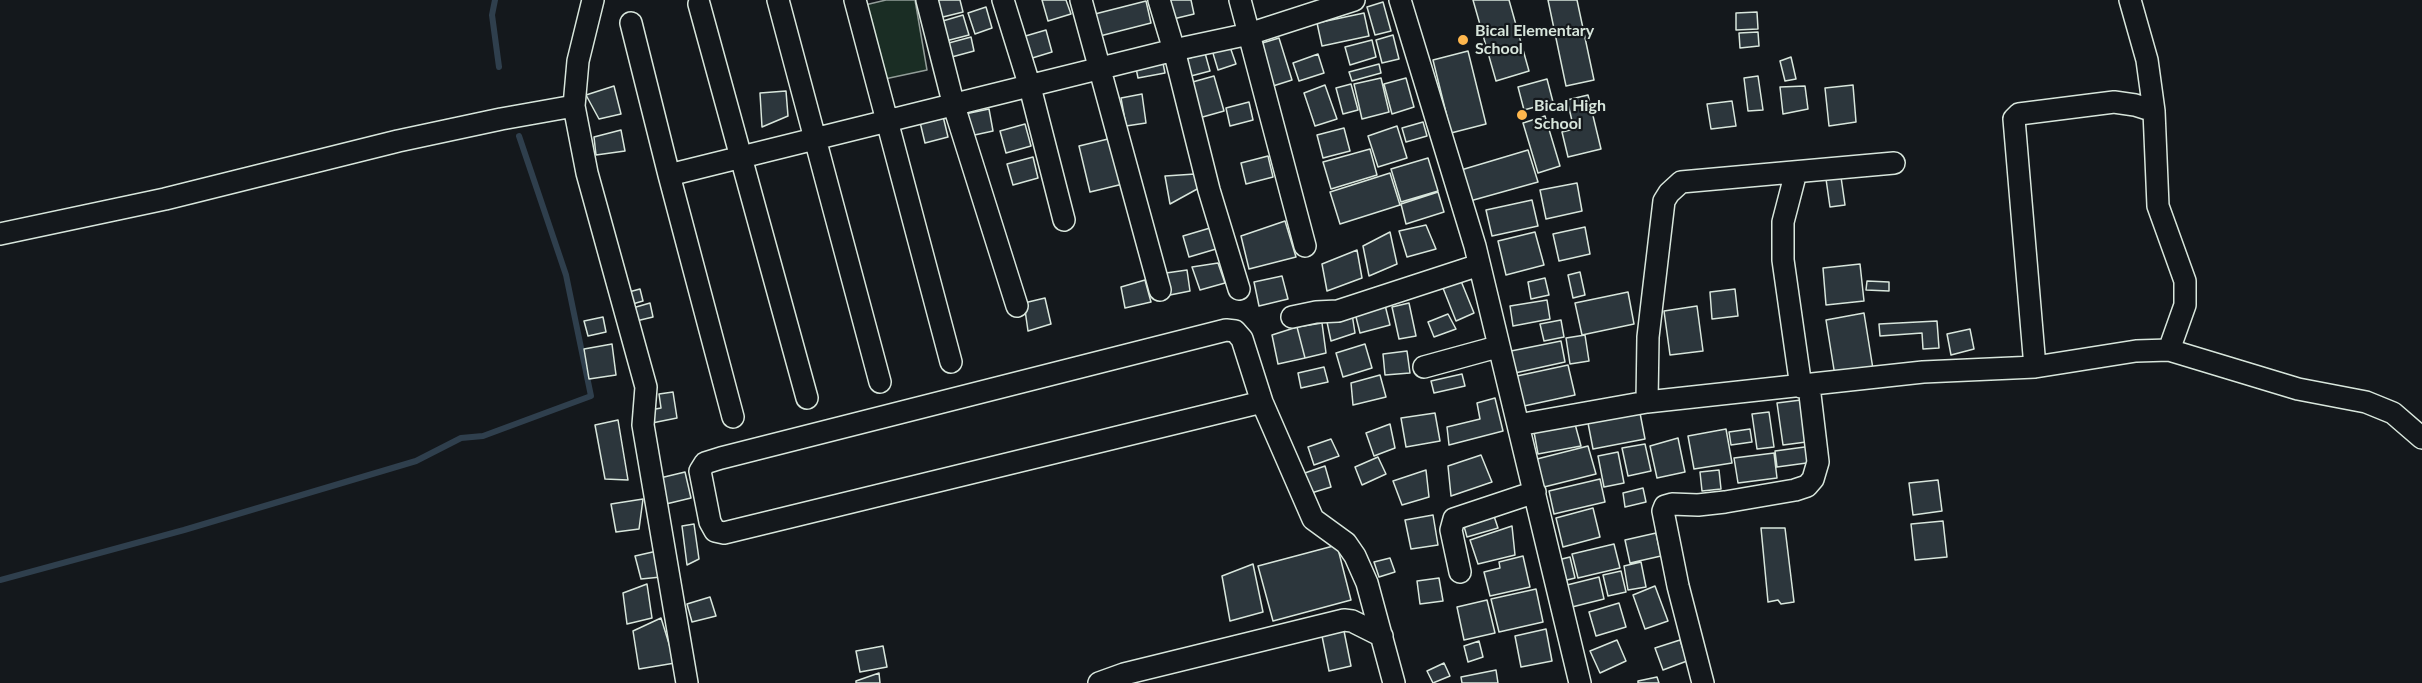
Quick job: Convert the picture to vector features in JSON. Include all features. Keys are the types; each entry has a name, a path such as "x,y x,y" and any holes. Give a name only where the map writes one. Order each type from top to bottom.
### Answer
{"street":[{"path":"593,0 578,61 574,106 587,173 646,387 643,425 687,683"},
{"path":"778,0 880,382"},
{"path":"855,0 951,362"},
{"path":"927,0 954,106 1017,306"},
{"path":"1003,0 1030,87 1064,220"},
{"path":"1081,0 1160,290"},
{"path":"1159,0 1209,190 1239,289"},
{"path":"1240,0 1305,246"},
{"path":"669,175 1174,50 1249,34 1354,0"},
{"path":"1400,0 1420,59 1479,265 1580,683"},
{"path":"2130,0 2147,60 2154,111 2158,206 2185,281 2185,305 2169,350"},
{"path":"699,4 807,398"},
{"path":"631,23 733,417"},
{"path":"2035,367 2014,119 2019,114 2114,102 2154,111"},
{"path":"0,234 165,199 501,118 574,106"},
{"path":"1647,402 1648,337 1664,201 1669,193 1682,182 1894,163"},
{"path":"1703,683 1678,586 1663,511 1665,506 1707,504 1796,490 1807,486 1813,479 1818,462 1783,260 1783,222 1796,172"},
{"path":"1292,317 1316,312 1338,311 1479,265"},
{"path":"1262,402 724,533 715,531 710,522 700,471 705,463 721,458 1226,330 1235,331 1242,339 1262,402 1313,519 1346,543 1367,583 1394,683"},
{"path":"1424,367 1497,347"},
{"path":"1518,425 1647,402 1923,372 2035,367 2136,351 2169,350 2298,389 2366,402 2392,413 2422,438"},
{"path":"1460,572 1451,530 1454,519 1535,492"},
{"path":"1099,683 1344,620 1352,621 1382,636"}],"green space":[{"path":"886,0 915,0 927,70 880,80 865,5"}],"building":[{"path":"960,0 963,12 935,19 931,2"},
{"path":"1042,0 1066,0 1071,14 1048,21"},
{"path":"1164,0 1191,0 1194,14 1169,20"},
{"path":"1473,0 1509,0 1529,71 1496,81"},
{"path":"1548,0 1577,0 1594,80 1566,86"},
{"path":"1146,1 1151,23 1096,37 1091,15"},
{"path":"1383,2 1391,31 1375,35 1367,7"},
{"path":"986,7 992,28 975,34 968,13"},
{"path":"1757,12 1758,29 1736,30 1736,13"},
{"path":"1364,13 1369,36 1322,46 1317,23"},
{"path":"963,15 969,35 942,42 936,23"},
{"path":"1046,30 1052,52 1029,59 1022,37"},
{"path":"1758,32 1759,46 1740,48 1739,33"},
{"path":"1393,35 1399,59 1382,63 1376,40"},
{"path":"971,37 974,51 948,58 945,44"},
{"path":"1279,38 1292,80 1273,86 1259,44"},
{"path":"1372,40 1376,57 1350,65 1345,47"},
{"path":"1229,44 1236,64 1218,70 1212,50"},
{"path":"1468,51 1486,124 1451,133 1433,60"},
{"path":"1205,53 1210,71 1191,76 1187,59"},
{"path":"1318,54 1324,73 1299,81 1293,63"},
{"path":"1791,57 1796,79 1785,81 1780,61"},
{"path":"1162,58 1165,73 1138,78 1135,63"},
{"path":"1379,64 1381,73 1352,81 1349,72"},
{"path":"1214,76 1224,111 1199,118 1189,83"},
{"path":"1758,76 1763,110 1748,111 1744,78"},
{"path":"1381,78 1389,112 1362,119 1354,84"},
{"path":"1406,78 1414,107 1392,114 1384,84"},
{"path":"1547,79 1553,102 1524,110 1518,87"},
{"path":"1351,84 1358,110 1343,114 1336,88"},
{"path":"1325,85 1337,119 1315,126 1304,93"},
{"path":"1853,85 1856,122 1829,126 1825,88"},
{"path":"614,86 621,114 599,119 586,95"},
{"path":"1805,86 1808,109 1783,114 1780,87"},
{"path":"786,91 788,116 762,127 760,93"},
{"path":"1142,94 1146,123 1126,126 1121,98"},
{"path":"1588,95 1601,149 1568,157 1562,132 1574,129 1567,100"},
{"path":"1732,101 1736,126 1711,129 1707,104"},
{"path":"1249,102 1253,120 1230,126 1226,108"},
{"path":"989,109 993,131 970,136 965,114"},
{"path":"942,112 948,137 925,143 919,118"},
{"path":"1545,116 1560,166 1538,173 1523,123"},
{"path":"1423,122 1427,136 1406,142 1402,128"},
{"path":"1025,124 1031,146 1006,153 1000,131"},
{"path":"1397,126 1407,158 1378,167 1368,136"},
{"path":"1344,128 1350,151 1323,158 1317,135"},
{"path":"621,130 625,151 596,155 594,137"},
{"path":"1112,138 1123,184 1090,192 1079,146"},
{"path":"1370,149 1377,175 1331,189 1323,162"},
{"path":"1528,150 1538,182 1470,201 1461,170"},
{"path":"1268,156 1273,177 1246,184 1241,163"},
{"path":"1033,157 1038,178 1013,185 1007,164"},
{"path":"1428,158 1438,191 1401,202 1391,169"},
{"path":"1390,173 1400,205 1340,224 1330,192"},
{"path":"1195,174 1199,188 1170,204 1165,176"},
{"path":"1841,177 1845,205 1830,207 1826,179"},
{"path":"1577,183 1582,211 1546,219 1540,190"},
{"path":"1438,192 1444,212 1406,224 1401,204"},
{"path":"1532,200 1538,226 1492,236 1486,210"},
{"path":"1285,221 1296,257 1249,269 1241,236"},
{"path":"1426,225 1436,249 1407,257 1399,231"},
{"path":"1585,227 1590,254 1559,261 1553,234"},
{"path":"1210,228 1216,249 1189,257 1183,236"},
{"path":"1390,232 1397,264 1369,276 1363,246"},
{"path":"1535,232 1544,265 1506,275 1498,241"},
{"path":"1357,250 1362,278 1327,291 1322,264"},
{"path":"1218,263 1225,283 1200,290 1192,267"},
{"path":"1860,264 1864,301 1826,305 1823,268"},
{"path":"1187,270 1190,291 1170,295 1166,273"},
{"path":"1580,272 1585,295 1573,298 1568,275"},
{"path":"1282,276 1288,299 1259,306 1254,282"},
{"path":"1545,278 1549,295 1531,299 1528,282"},
{"path":"1145,280 1151,302 1125,308 1121,287"},
{"path":"1461,281 1474,313 1456,321 1443,288"},
{"path":"1867,281 1889,282 1889,291 1866,290"},
{"path":"640,289 643,301 629,305 625,293"},
{"path":"1735,289 1738,316 1712,319 1710,292"},
{"path":"1628,292 1634,324 1582,335 1575,303"},
{"path":"1045,298 1051,324 1028,331 1024,303"},
{"path":"1547,300 1550,319 1513,326 1510,306"},
{"path":"650,303 653,317 632,322 629,309"},
{"path":"1409,303 1416,336 1399,339 1392,307"},
{"path":"1385,305 1390,325 1360,333 1355,313"},
{"path":"1697,306 1703,351 1670,355 1664,311"},
{"path":"1864,313 1873,369 1835,376 1826,320"},
{"path":"1352,314 1355,333 1331,341 1327,322"},
{"path":"1448,314 1456,329 1434,337 1428,322"},
{"path":"603,317 606,332 588,336 584,321"},
{"path":"1561,320 1564,337 1544,341 1540,324"},
{"path":"1937,321 1939,348 1923,349 1922,333 1880,336 1879,324"},
{"path":"1322,323 1326,353 1305,358 1297,327"},
{"path":"1297,327 1305,358 1278,364 1272,335"},
{"path":"1970,329 1974,349 1951,355 1947,334"},
{"path":"1585,335 1589,361 1570,364 1566,338"},
{"path":"1561,341 1565,362 1515,373 1511,351"},
{"path":"612,344 616,375 589,379 584,349"},
{"path":"1365,344 1372,368 1343,377 1336,353"},
{"path":"1407,351 1410,373 1385,375 1383,354"},
{"path":"1568,365 1575,395 1524,406 1517,376"},
{"path":"1324,367 1328,382 1301,388 1298,373"},
{"path":"1462,374 1465,386 1434,393 1431,381"},
{"path":"1380,375 1386,397 1353,405 1351,383"},
{"path":"673,392 677,418 652,423 650,410 661,408 659,394"},
{"path":"1495,398 1503,431 1449,445 1447,427 1480,419 1477,403"},
{"path":"1809,399 1814,441 1783,445 1777,403"},
{"path":"1769,412 1774,447 1757,449 1752,414"},
{"path":"1435,413 1440,441 1406,447 1401,418"},
{"path":"1640,413 1645,439 1593,449 1588,423"},
{"path":"618,420 628,480 605,479 595,425"},
{"path":"1390,424 1395,448 1374,456 1366,433"},
{"path":"1575,424 1581,446 1538,454 1534,432"},
{"path":"1726,429 1732,463 1694,469 1688,436"},
{"path":"1750,429 1752,442 1731,445 1729,432"},
{"path":"1678,438 1685,472 1657,478 1650,446"},
{"path":"1331,439 1339,456 1314,465 1308,447"},
{"path":"1645,444 1651,471 1628,476 1622,448"},
{"path":"1588,446 1596,474 1540,488 1533,460"},
{"path":"1812,446 1814,462 1777,467 1775,451"},
{"path":"1618,452 1624,483 1604,487 1598,456"},
{"path":"1774,453 1777,478 1738,483 1734,458"},
{"path":"1481,455 1492,482 1451,496 1448,466"},
{"path":"1378,457 1386,474 1362,485 1355,467"},
{"path":"1325,466 1331,487 1308,494 1302,474"},
{"path":"1426,470 1429,497 1402,505 1393,481"},
{"path":"1719,470 1721,489 1702,491 1700,472"},
{"path":"685,472 691,498 666,504 660,478"},
{"path":"1600,479 1605,502 1554,514 1549,491"},
{"path":"1938,480 1942,511 1913,515 1909,483"},
{"path":"1643,488 1646,502 1625,507 1623,493"},
{"path":"643,499 639,529 616,532 611,504"},
{"path":"1593,508 1600,537 1563,547 1556,518"},
{"path":"1492,510 1498,528 1467,537 1462,519"},
{"path":"1433,515 1438,545 1411,549 1405,520"},
{"path":"1943,521 1947,557 1915,560 1911,524"},
{"path":"694,524 699,559 687,565 682,526"},
{"path":"1512,526 1515,555 1478,564 1470,540"},
{"path":"1761,528 1785,528 1794,602 1781,604 1778,600 1768,602"},
{"path":"1656,533 1661,556 1630,563 1625,540"},
{"path":"1614,544 1620,568 1578,578 1572,554"},
{"path":"1337,545 1351,600 1273,621 1258,566"},
{"path":"657,551 661,577 641,579 635,556"},
{"path":"1523,556 1530,587 1490,596 1484,572 1500,568 1499,562"},
{"path":"1570,557 1575,578 1563,581 1558,560"},
{"path":"1390,558 1395,572 1379,577 1374,562"},
{"path":"1641,562 1646,587 1628,590 1624,566"},
{"path":"1253,564 1263,612 1230,621 1222,576"},
{"path":"1621,571 1626,592 1608,596 1603,575"},
{"path":"1599,577 1604,599 1572,607 1567,585"},
{"path":"1439,578 1443,601 1420,604 1417,581"},
{"path":"647,584 652,618 627,624 623,593"},
{"path":"1655,586 1668,621 1645,629 1633,595"},
{"path":"1536,589 1543,622 1499,632 1491,599"},
{"path":"710,597 716,616 692,622 687,604"},
{"path":"1487,600 1495,633 1464,640 1457,607"},
{"path":"1619,603 1626,627 1596,636 1589,612"},
{"path":"661,618 675,663 639,669 633,631"},
{"path":"1546,629 1552,661 1521,667 1515,636"},
{"path":"1344,631 1351,666 1329,671 1322,636"},
{"path":"1617,640 1626,661 1600,673 1590,651"},
{"path":"1680,640 1687,661 1663,670 1655,648"},
{"path":"1479,641 1483,657 1468,662 1464,646"},
{"path":"883,646 887,667 860,672 856,651"},
{"path":"1444,663 1450,676 1433,683 1427,671"},
{"path":"1496,670 1498,683 1462,683 1461,677"},
{"path":"879,673 880,683 856,683 856,681"},
{"path":"1657,677 1659,683 1638,683 1638,681"}],"waterway":[{"path":"495,0 492,15 499,67"},
{"path":"0,580 184,530 416,461 461,438 483,436 591,396 566,275 519,136"}],"place":[{"name":"Bical Elementary School","path":"1463,40"},
{"name":"Bical High School","path":"1522,115"}]}
